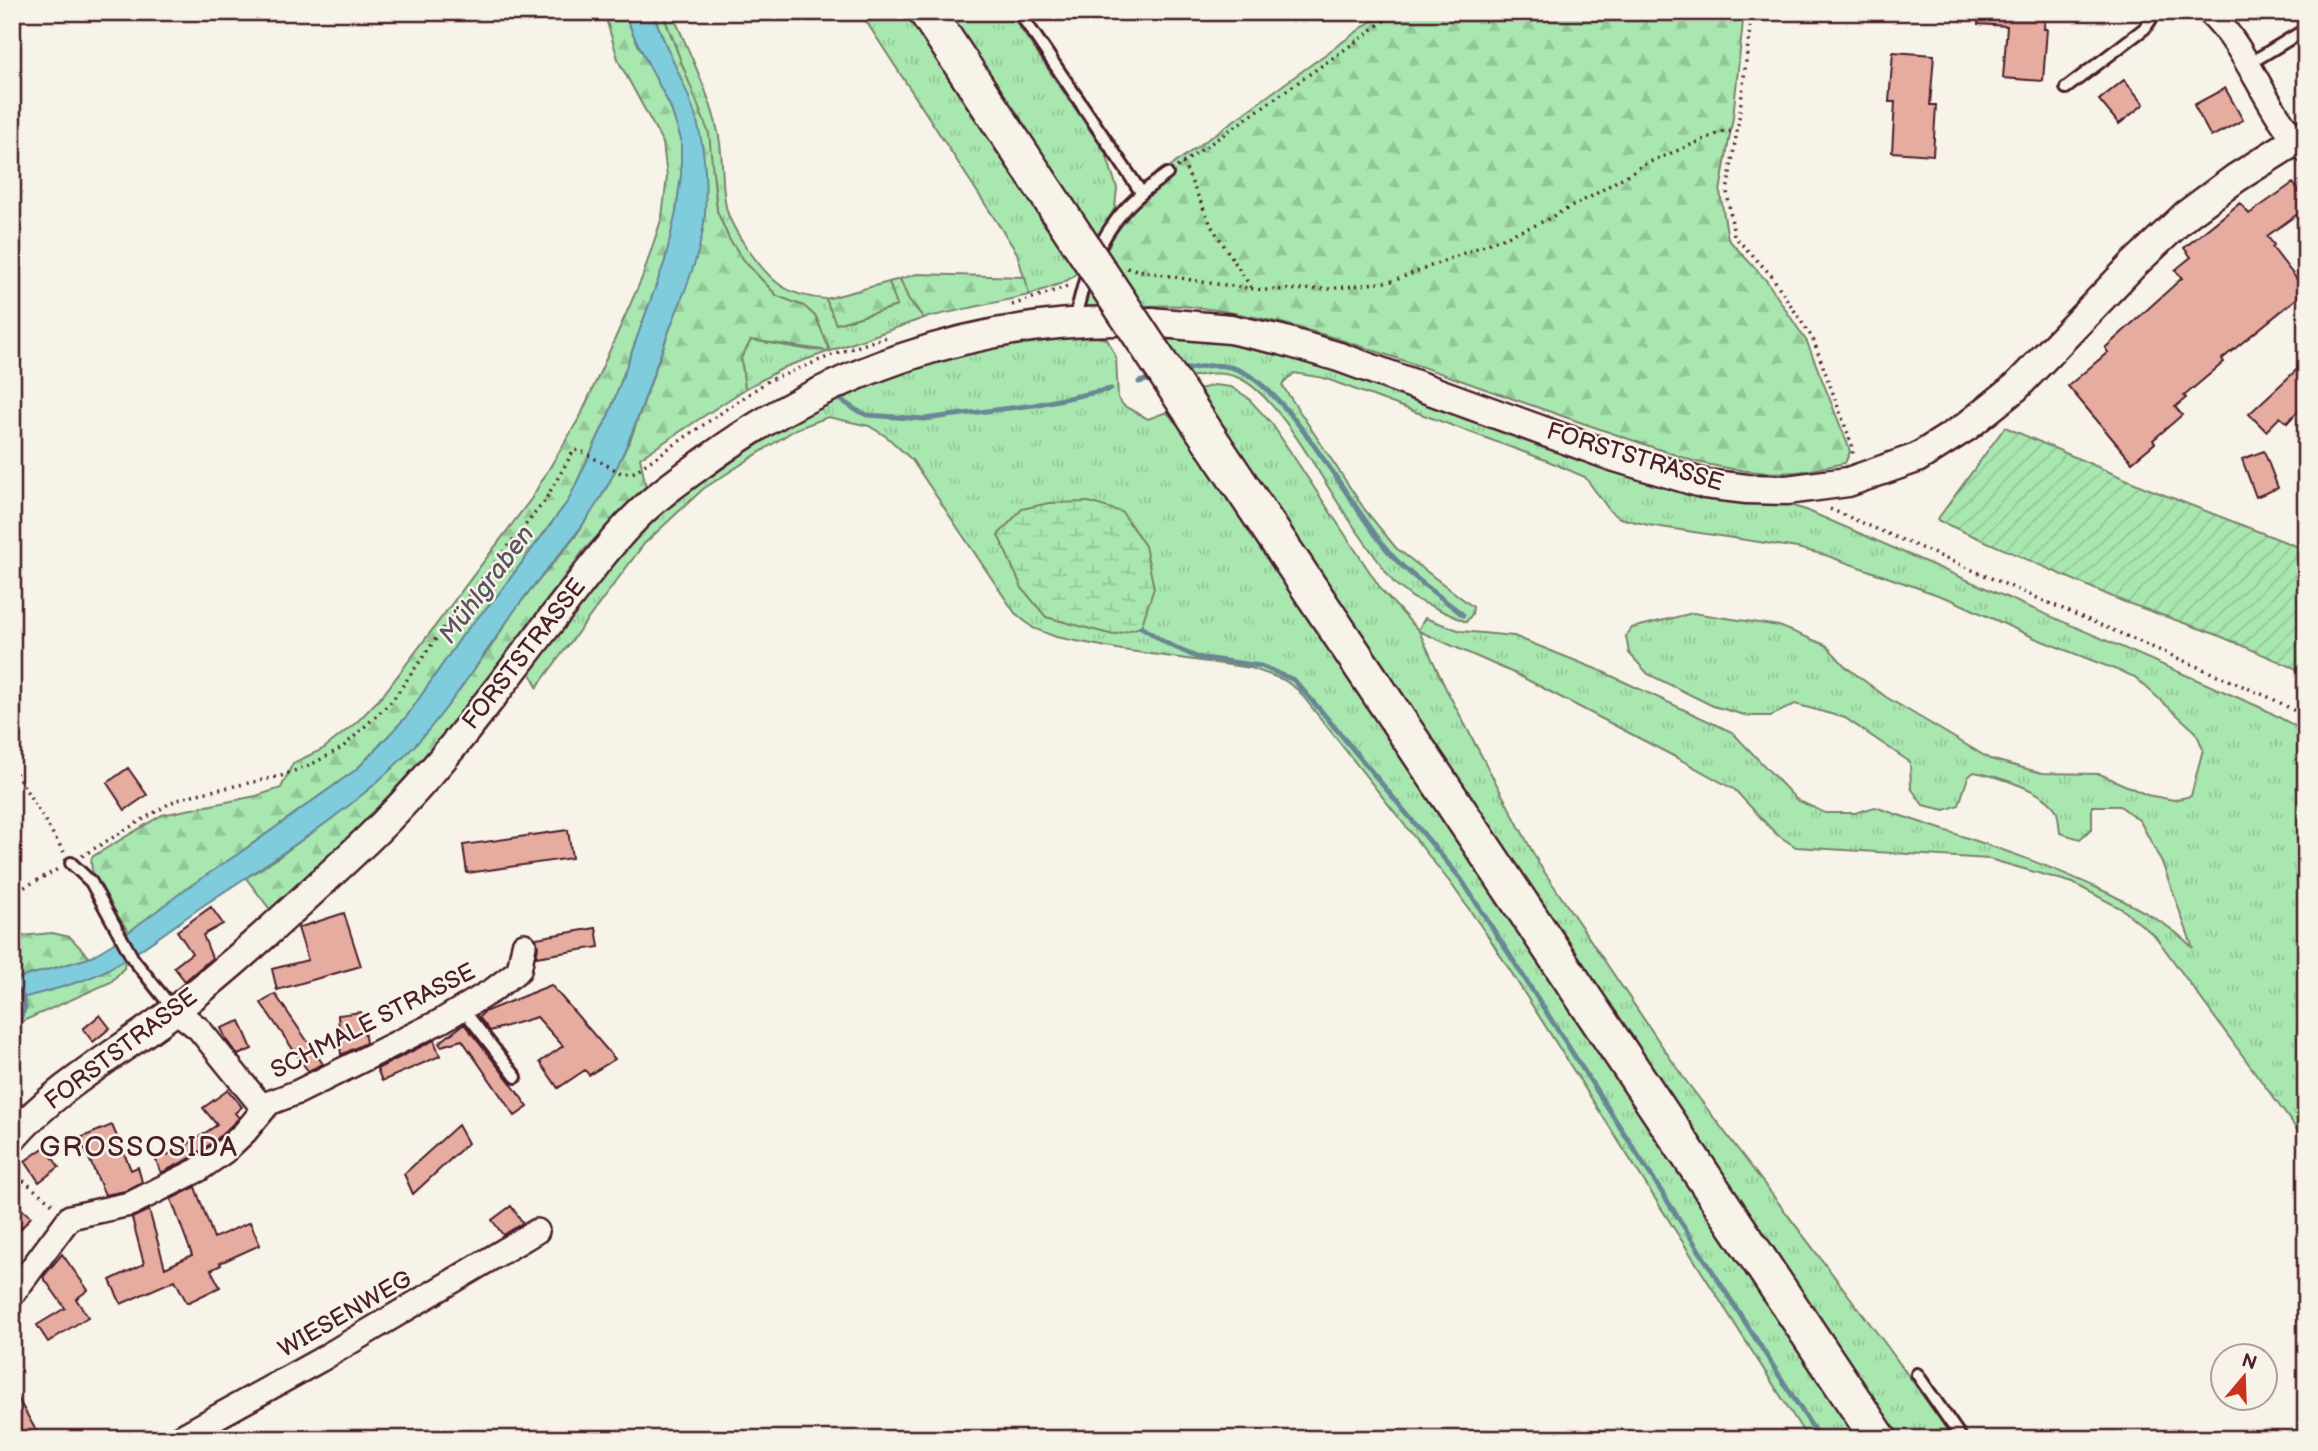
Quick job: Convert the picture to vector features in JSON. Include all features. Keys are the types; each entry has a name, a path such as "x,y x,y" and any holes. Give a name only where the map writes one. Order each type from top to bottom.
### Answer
{"main road":[{"path":"927,12 1879,1439"}],"street":[{"path":"2208,12 2231,38 2284,129 2302,142"},
{"name":"FORSTSTRASSE","path":"1150,322 1230,329 1281,340 1339,357 1612,456 1706,484 1787,490 1848,482 1917,458 1966,428 2016,387 2133,265 2186,215 2236,178 2302,142"},
{"name":"FORSTSTRASSE","path":"12,1138 26,1122 76,1081 174,1010 229,965 370,837 430,772 634,518 683,478 742,435 797,402 901,358 990,333 1032,326 1116,321"},
{"name":"SCHMALE STRASSE","path":"70,1217 130,1204 198,1171 245,1132 269,1103 298,1092 441,1021 493,990 519,970 524,944"},
{"name":"SCHMALE STRASSE","path":"174,1010 199,1029 263,1108"},
{"path":"12,1295 70,1217"},
{"name":"WIESENWEG","path":"177,1439 320,1360 537,1231"}],"lane":[{"path":"1019,12 1141,192"},
{"path":"2066,88 2145,28 2156,12"},
{"path":"2247,65 2306,29"},
{"path":"1100,246 1121,212 1141,192 1167,174"},
{"path":"1073,323 1086,276"},
{"path":"71,863 91,882 133,958 174,1010"},
{"path":"462,1008 516,1077"},
{"path":"1917,1374 1962,1439"}],"path":[{"path":"1167,174 1395,12"},
{"path":"1752,12 1727,192 1734,236 1771,275 1813,339 1852,444 1853,458 1848,482"},
{"path":"1125,267 1202,282 1263,290 1328,289 1394,281 1538,224 1645,164 1722,131 1737,131"},
{"path":"1183,163 1212,227 1252,289"},
{"path":"12,894 71,863 172,802 281,776 342,748 392,701 449,620 544,502 574,450 581,451 621,473"},
{"path":"1825,506 2260,694 2306,717"},
{"path":"12,767 71,863"},
{"path":"12,1172 70,1217"}],"green space":[{"path":"604,12 624,12 670,106 681,139 681,176 665,261 609,414 568,501 497,596 464,633 407,716 357,769 129,932 98,885 91,866 92,857 162,815 256,796 281,788 293,763 323,749 357,722 383,695 531,499 581,415 642,278 662,217 667,177 663,143 619,62"},
{"path":"653,12 662,12 709,134 717,211 729,239 746,263 777,296 804,306 816,317 830,351 751,340 741,358 745,389 640,458 646,487 584,550 478,694 437,744 363,823 272,912 246,878 275,860 373,786 428,730 491,647 515,609 575,537 605,491 631,438 689,275 702,234 705,213 705,173 699,134"},
{"path":"662,12 672,12 704,86 720,141 723,189 729,217 759,264 790,291 826,299 836,324 897,306 889,282 900,279 909,300 924,318 785,367 745,389 741,358 751,340 830,351 816,317 804,306 777,296 746,263 729,239 717,211 714,179 675,44"},
{"path":"860,12 909,12 1033,198 1044,225 1080,267 1073,277 1029,295 1017,253"},
{"path":"944,12 1009,12 1106,154 1117,188 1115,208 1094,242 1070,193 1060,186"},
{"path":"1384,12 1744,12 1733,117 1720,192 1728,239 1766,280 1807,342 1848,445 1850,452 1845,463 1783,473 1708,465 1395,357 1261,318 1181,306 1143,306 1093,311 1086,304 1086,297 1112,239 1157,176"},
{"path":"917,274 1025,277 1029,295 924,318 909,300 900,279"},
{"path":"889,282 897,306 836,324 826,299"},
{"path":"1077,334 1107,339 1116,357 1118,398 1124,406 1148,419 1167,412 1207,461 1859,1439 1808,1439 1490,939 1452,885 1298,690 1284,680 1251,668 1122,650 1056,637 1033,628 1015,613 912,460 887,437 869,426 828,417 796,429 703,489 644,544 537,687 528,667 643,527 702,475 850,389 992,343"},
{"path":"1160,337 1246,344 1806,510 2264,709 2306,732 2306,1142 2155,936 2122,909 2073,883 1989,859 1796,847 1776,834 1735,790 1518,675 1419,631 1446,689 1539,864 1683,1077 1954,1439 1894,1439 1335,601 1200,389 1214,385 1231,387 1247,397 1272,424 1383,592 1418,630 1425,618 1461,631 1514,636 1601,671 1732,732 1797,800 1825,813 1855,813 1875,807 2022,857 2080,880 2131,905 2164,924 2193,948 2163,865 2140,821 2120,806 2092,806 2092,828 2080,839 2060,833 2056,810 2041,796 2006,781 1974,772 1968,777 1959,805 1945,810 1923,805 1911,788 1910,762 1845,718 1795,704 1771,716 1748,716 1713,706 1648,674 1629,653 1626,636 1632,628 1693,613 1779,626 1826,645 1846,667 1886,697 1990,759 2042,773 2100,774 2147,795 2174,800 2191,796 2203,749 2196,732 2135,677 2037,639 1952,600 1825,555 1797,548 1648,525 1620,518 1610,511 1585,477 1324,378 1294,373 1282,385 1365,510 1396,548 1473,607 1466,622 1413,598 1394,583 1283,418 1253,387 1239,378 1219,373 1186,378"},
{"path":"2005,427 2144,487 2306,550 2306,673 2215,634 2122,601 1937,520"},
{"path":"1089,502 1122,512 1145,546 1154,588 1141,627 1113,635 1046,617 1022,588 998,535 1022,509 1049,503"},
{"path":"52,933 70,937 90,958 12,980 12,937"},
{"path":"125,958 124,968 111,982 12,1026 12,1001 95,975"}],"water":[{"path":"624,12 653,12 687,92 702,143 705,213 695,263 638,418 623,455 595,506 526,595 431,727 369,789 288,850 123,961 84,980 12,1001 12,980 89,958 114,943 187,888 357,769 407,716 464,633 497,596 568,501 609,414 665,261 681,176 681,139 670,106"}],"building":[{"path":"1978,12 2045,12 2044,29 2047,29 2043,81 2003,78 2007,26 1978,24"},
{"path":"1893,52 1934,55 1930,105 1936,105 1933,155 1892,152 1895,102 1889,102"},
{"path":"2124,80 2144,104 2119,124 2099,100"},
{"path":"2225,88 2243,120 2211,137 2194,105"},
{"path":"2293,183 2306,200 2306,208 2267,236 2274,245 2272,247 2306,291 2222,359 2224,362 2184,396 2186,398 2175,407 2182,415 2132,462 2068,386 2108,352 2105,348 2182,278 2175,270 2191,257 2184,248 2240,203 2249,214"},
{"path":"2306,361 2306,402 2287,423 2280,417 2266,431 2249,414"},
{"path":"2264,451 2278,488 2256,497 2242,459"},
{"path":"128,768 147,795 125,810 107,783"},
{"path":"568,830 572,858 467,873 463,845"},
{"path":"211,907 223,924 203,935 212,958 185,981 174,967 192,953 177,931"},
{"path":"344,913 361,966 277,990 272,969 308,960 298,928"},
{"path":"596,928 599,947 536,957 536,938"},
{"path":"551,985 615,1059 589,1075 585,1070 558,1088 540,1062 563,1046 537,1017 490,1031 479,1017 484,1012"},
{"path":"275,994 323,1064 308,1071 261,1003"},
{"path":"361,1012 366,1043 341,1055 338,1015"},
{"path":"100,1015 110,1028 93,1042 83,1029"},
{"path":"240,1021 252,1049 238,1055 221,1028"},
{"path":"464,1024 528,1107 515,1116 462,1040 441,1046 439,1043"},
{"path":"434,1040 440,1056 382,1081 377,1069"},
{"path":"228,1090 242,1107 235,1113 239,1118 216,1140 191,1158 161,1173 156,1160 182,1148 217,1125 203,1108"},
{"path":"112,1125 131,1170 138,1167 142,1182 125,1191 105,1195 80,1138"},
{"path":"458,1125 468,1143 413,1194 404,1174"},
{"path":"45,1147 59,1167 39,1182 25,1161"},
{"path":"195,1187 214,1238 250,1222 260,1245 220,1263 221,1265 211,1270 220,1287 187,1303 175,1280 121,1304 110,1280 144,1264 132,1218 149,1210 165,1268 192,1255 171,1199"},
{"path":"12,1201 31,1217 12,1239"},
{"path":"511,1206 523,1223 503,1235 492,1220"},
{"path":"62,1254 88,1290 76,1299 88,1317 48,1342 37,1325 65,1308 43,1277"},
{"path":"12,1388 38,1434 28,1439 12,1439"}],"waterway":[{"path":"1183,370 1212,365 1230,367 1251,377 1273,395 1316,448 1389,552 1463,615"},
{"path":"1139,382 1154,378"},
{"path":"841,400 867,415 924,419 1034,405 1111,389"},
{"path":"1141,627 1196,657 1261,666 1294,680 1322,712 1461,879 1820,1439"},
{"path":"12,1038 25,1007 21,992"}],"district":[{"name":"GROSSOSIDA","path":"139,1147"}],"water label":[{"name":"Mühlgraben","path":"487,585"}]}
